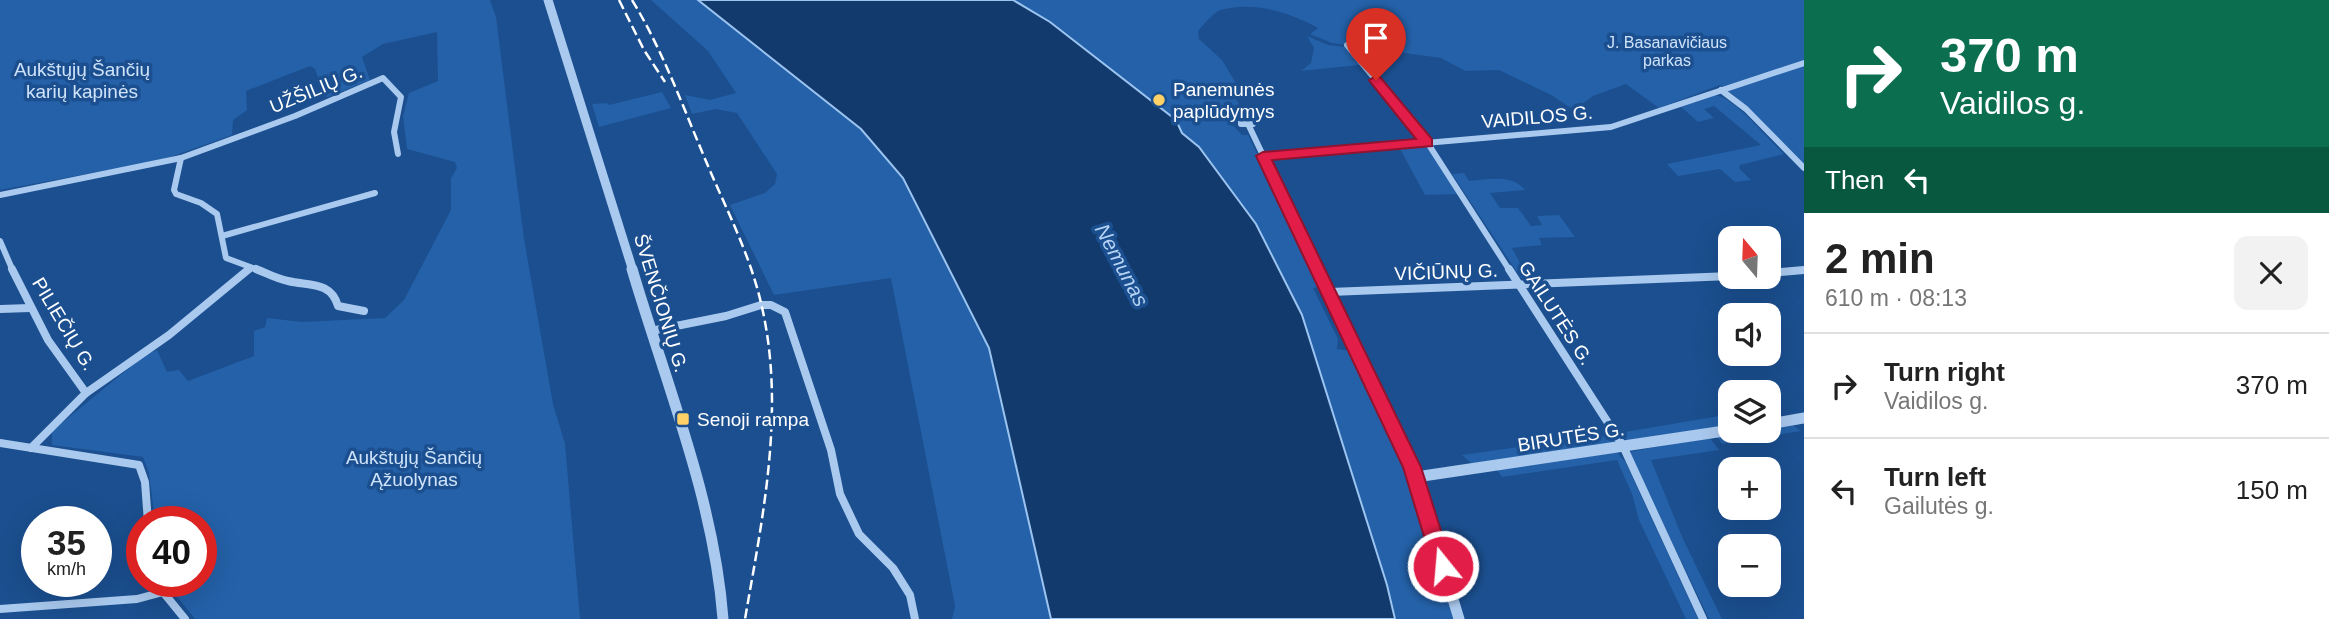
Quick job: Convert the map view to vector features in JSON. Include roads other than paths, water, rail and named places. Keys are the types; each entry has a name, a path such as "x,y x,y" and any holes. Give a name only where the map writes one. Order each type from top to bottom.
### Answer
{"street":[{"name":"ŠVENČIONIŲ G.","path":"548,0 589,122 716,554 723,619"},
{"name":"GAILUTĖS G.","path":"1347,45 1427,142 1623,446 1703,619"},
{"name":"VAIDILOS G.","path":"1263,156 1611,127 1804,63"},
{"name":"UŽŠILIŲ G.","path":"0,195 181,158 295,116 383,78 401,97 394,132 398,154"},
{"path":"1721,90 1746,109 1804,168"},
{"path":"1249,126 1416,477 1458,619"},
{"path":"181,158 174,190 176,194 212,209 217,214 226,258 287,281 318,284 335,296 338,306 364,311"},
{"path":"222,236 375,192"},
{"name":"PILIEČIŲ G.","path":"0,241 30,308 73,379 86,393 31,448"},
{"path":"86,393 169,335 251,268"},
{"path":"1782,272 1804,270"},
{"name":"VIČIŪNŲ G.","path":"1330,292 1718,277"},
{"path":"651,331 726,316 761,305 771,305 785,312 831,450 840,494 859,534 892,568 910,595 915,619"},
{"path":"0,309 30,308"},
{"path":"1781,422 1804,418"},
{"name":"BIRUTĖS G.","path":"1416,477 1718,432"},
{"path":"0,443 139,465 145,482 147,506"},
{"path":"0,609 144,597"},
{"path":"167,597 185,619"}],"water":[{"name":"Nemunas","path":"698,0 1013,0 1050,22 1176,120 1182,133 1199,147 1256,224 1302,315 1387,585 1395,619 1051,619 989,348 903,178 861,129"}],"railway":[{"path":"619,0 644,50 665,82"},
{"path":"632,0 662,57 743,246 761,303 772,382 772,422 765,501 745,619"}],"place":[{"name":"Panemunės paplūdymys","path":"1159,100"},
{"name":"Senoji rampa","path":"683,419"}],"park label":[{"name":"J. Basanavičiaus parkas","path":"1667,51"},
{"name":"Aukštųjų Šančių karių kapinės","path":"82,80"},
{"name":"Aukštųjų Šančių Ąžuolynas","path":"414,468"}]}
